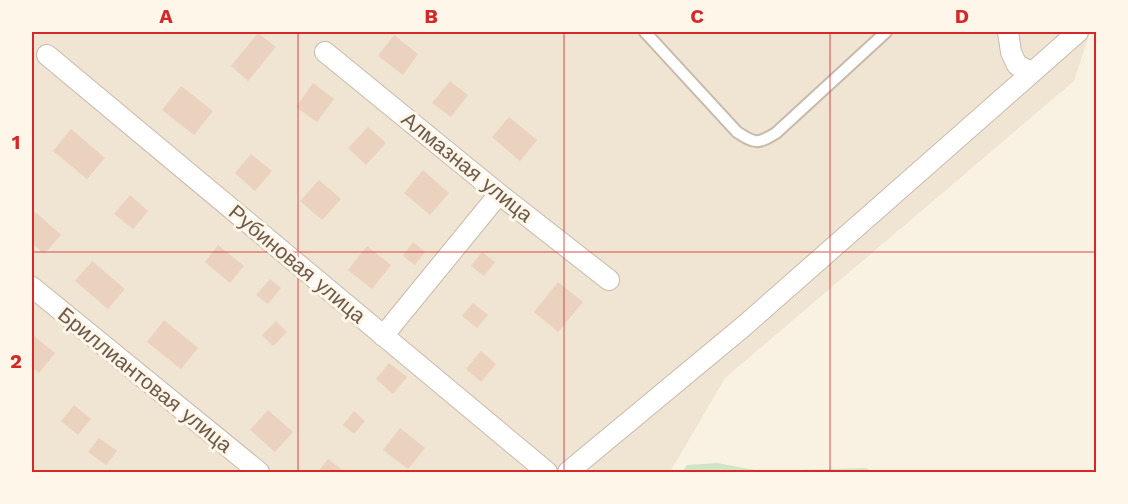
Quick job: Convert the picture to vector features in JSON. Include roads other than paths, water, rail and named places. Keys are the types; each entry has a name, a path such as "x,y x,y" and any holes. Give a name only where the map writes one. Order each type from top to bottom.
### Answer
{"street":[{"path":"1008,32 1011,52 1017,65 1032,72"},
{"path":"568,472 744,326 1078,32"},
{"name":"Алмазная улица","path":"326,52 499,194 609,280"},
{"name":"Рубиновая улица","path":"47,55 547,472"},
{"path":"383,336 499,194"},
{"name":"Бриллиантовая улица","path":"32,287 259,472"}],"lane":[{"path":"645,32 737,132 751,141 762,141 776,133 886,32"}]}
